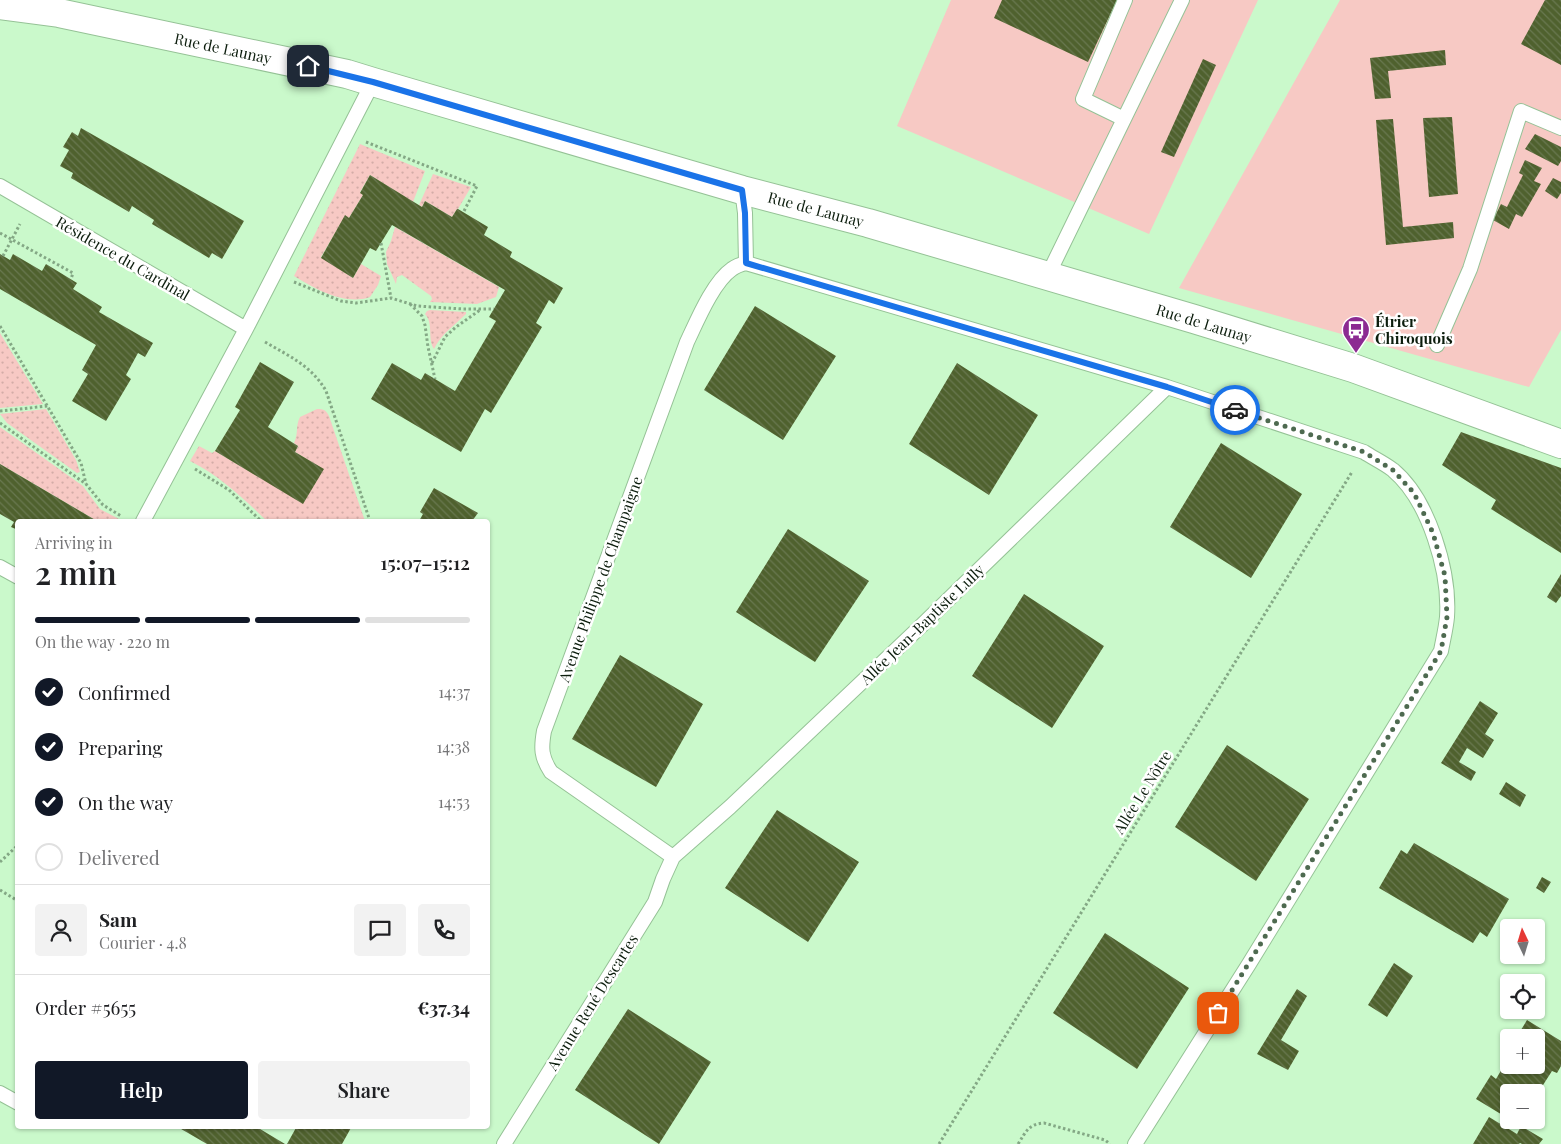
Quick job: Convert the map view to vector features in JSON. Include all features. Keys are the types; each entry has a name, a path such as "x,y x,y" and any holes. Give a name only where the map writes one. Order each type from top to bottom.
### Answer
{"street":[{"name":"Rue de Launay","path":"0,5 59,13 346,74 742,190 868,223 1353,368 1561,444"}],"lane":[{"path":"1124,119 1082,99 1125,0"},
{"path":"1047,277 1182,0"},
{"path":"144,519 275,274 373,82"},
{"path":"1437,345 1470,269 1521,111 1561,128"},
{"name":"Résidence du Cardinal","path":"0,186 246,329"},
{"path":"742,190 745,213 746,263 1167,387 1364,452 1393,470 1414,493 1433,533 1445,576 1447,617 1441,651 1249,964 1135,1144"},
{"name":"Avenue Philippe de Champaigne","path":"673,856 551,772 544,762 542,753 544,731 687,342 708,300 724,276 733,268 746,263"},
{"name":"Allée Jean-Baptiste Lully","path":"673,856 730,807 921,626 1167,387"},
{"path":"0,567 15,575"},
{"name":"Avenue René Descartes","path":"504,1144 655,902 673,856"},
{"path":"0,1093 15,1101"}],"path":[{"path":"347,135 477,186 463,213"},
{"path":"3,256 31,204"},
{"path":"0,233 73,273 70,279"},
{"path":"381,243 390,298"},
{"path":"275,274 341,301 356,303 390,298 417,306 494,309"},
{"path":"410,304 422,316 426,325 428,347 435,379"},
{"path":"432,364 445,337 482,309"},
{"path":"0,326 81,463 86,484"},
{"path":"246,329 261,340 302,363 321,382 326,391 369,519"},
{"path":"0,411 48,406"},
{"path":"0,423 86,484 103,505 123,517"},
{"name":"Allée Le Nôtre","path":"939,1144 1364,452"},
{"path":"177,459 229,490 259,519"},
{"path":"0,862 15,848"},
{"path":"0,890 15,899"},
{"path":"1018,1144 1027,1130 1035,1124 1044,1123 1105,1140 1110,1144"}],"shaded area":[{"path":"951,0 1258,0 1149,234 897,126"},
{"path":"1340,0 1561,0 1561,330 1529,387 1179,288"},
{"path":"360,144 425,171 413,202 370,175 360,192 363,195 349,218 345,216 321,257 353,278 361,264 381,276 378,285 370,297 351,299 330,295 294,276"},
{"path":"433,174 471,187 452,217 425,201 422,207 419,205"},
{"path":"395,227 499,287 496,297 477,304 430,302 431,296 402,275 397,277 396,284 387,264 386,252"},
{"path":"430,310 466,312 444,334 434,349 428,318 425,314"},
{"path":"0,333 43,404 0,408"},
{"path":"46,409 76,460 80,472 77,473 7,423 0,414"},
{"path":"317,409 327,412 364,519 265,519 221,481 190,461 199,446 212,453 215,451 303,503 323,469 295,452 298,446 294,443 300,417"},
{"path":"0,427 83,486 100,509 119,519 94,519 0,464"}],"building":[{"path":"1002,0 1117,0 1088,62 994,18"},
{"path":"1545,0 1561,0 1561,65 1521,44"},
{"path":"1445,50 1446,65 1388,71 1391,98 1375,99 1370,58"},
{"path":"1203,59 1216,65 1174,157 1161,152"},
{"path":"1452,117 1458,194 1429,197 1423,118"},
{"path":"1393,119 1403,227 1453,222 1454,238 1386,245 1376,120"},
{"path":"81,128 244,221 222,259 212,253 209,258 152,224 154,220 132,206 129,212 71,178 73,173 60,166 69,150 63,147 72,132 78,136"},
{"path":"1535,134 1561,147 1561,161 1558,166 1525,149"},
{"path":"1525,160 1542,168 1534,181 1541,184 1522,217 1516,214 1509,229 1493,220 1501,204 1507,207 1523,175 1519,173"},
{"path":"370,175 422,207 425,201 452,217 458,209 488,227 484,235 512,252 510,257 563,288 554,304 549,300 536,323 542,327 491,413 485,409 461,452 371,399 392,363 421,380 425,373 455,391 496,321 489,317 505,290 392,225 376,251 370,248 353,278 321,258 345,215 349,218 363,195 360,193"},
{"path":"1553,178 1561,182 1561,193 1557,199 1545,191"},
{"path":"0,254 10,260 13,254 42,271 46,264 77,283 73,289 102,307 99,312 153,343 145,357 138,353 126,375 131,379 106,421 72,401 88,374 82,370 96,345 0,289"},
{"path":"755,306 836,356 783,440 704,390"},
{"path":"260,362 294,382 268,427 298,446 295,452 324,469 303,504 215,451 240,410 235,407"},
{"path":"957,363 1038,415 989,495 909,444"},
{"path":"1461,432 1561,468 1561,553 1491,509 1496,500 1442,465"},
{"path":"1221,443 1302,494 1251,578 1170,527"},
{"path":"0,464 94,519 15,519 15,529 11,527 14,522 0,514"},
{"path":"434,488 478,513 474,519 420,519 423,514 420,512"},
{"path":"788,529 869,581 815,662 736,612"},
{"path":"1561,574 1561,596 1556,603 1547,597"},
{"path":"1024,594 1104,646 1052,728 972,676"},
{"path":"620,655 703,704 656,787 572,739"},
{"path":"1480,701 1498,713 1485,734 1494,740 1483,758 1467,748 1459,762 1476,772 1471,781 1441,763"},
{"path":"1227,745 1309,799 1256,881 1175,827"},
{"path":"1506,782 1526,795 1520,807 1499,794"},
{"path":"777,810 859,862 808,942 725,888"},
{"path":"1414,843 1509,899 1487,937 1480,932 1473,943 1379,888 1401,850 1407,854"},
{"path":"1542,877 1551,882 1544,893 1536,888"},
{"path":"1105,933 1189,988 1137,1069 1053,1013"},
{"path":"1394,963 1413,976 1387,1017 1368,1005"},
{"path":"1297,989 1307,996 1281,1040 1299,1051 1288,1070 1257,1054"},
{"path":"628,1009 711,1062 659,1144 575,1090"},
{"path":"1527,1020 1542,1029 1522,1029"},
{"path":"1545,1031 1561,1041 1561,1066 1557,1073 1552,1071 1544,1084 1500,1084 1500,1114 1476,1099 1491,1075 1496,1079 1500,1072 1500,1074 1545,1074"},
{"path":"1489,1117 1500,1124 1500,1129 1509,1129 1517,1134 1520,1129 1526,1129 1543,1139 1539,1144 1473,1144"},
{"path":"181,1129 260,1129 285,1144 207,1144"},
{"path":"295,1129 350,1129 342,1144 287,1144"}],"way so far":[{"path":"1218,1013 1441,651 1447,617 1445,576 1433,533 1414,493 1393,470 1364,452 1235,410"}],"place":[{"name":"Étrier Chiroquois","path":"1356,354"}],"route":[{"path":"308,66 346,74 742,190 745,213 746,263 1167,387 1235,410"}]}
